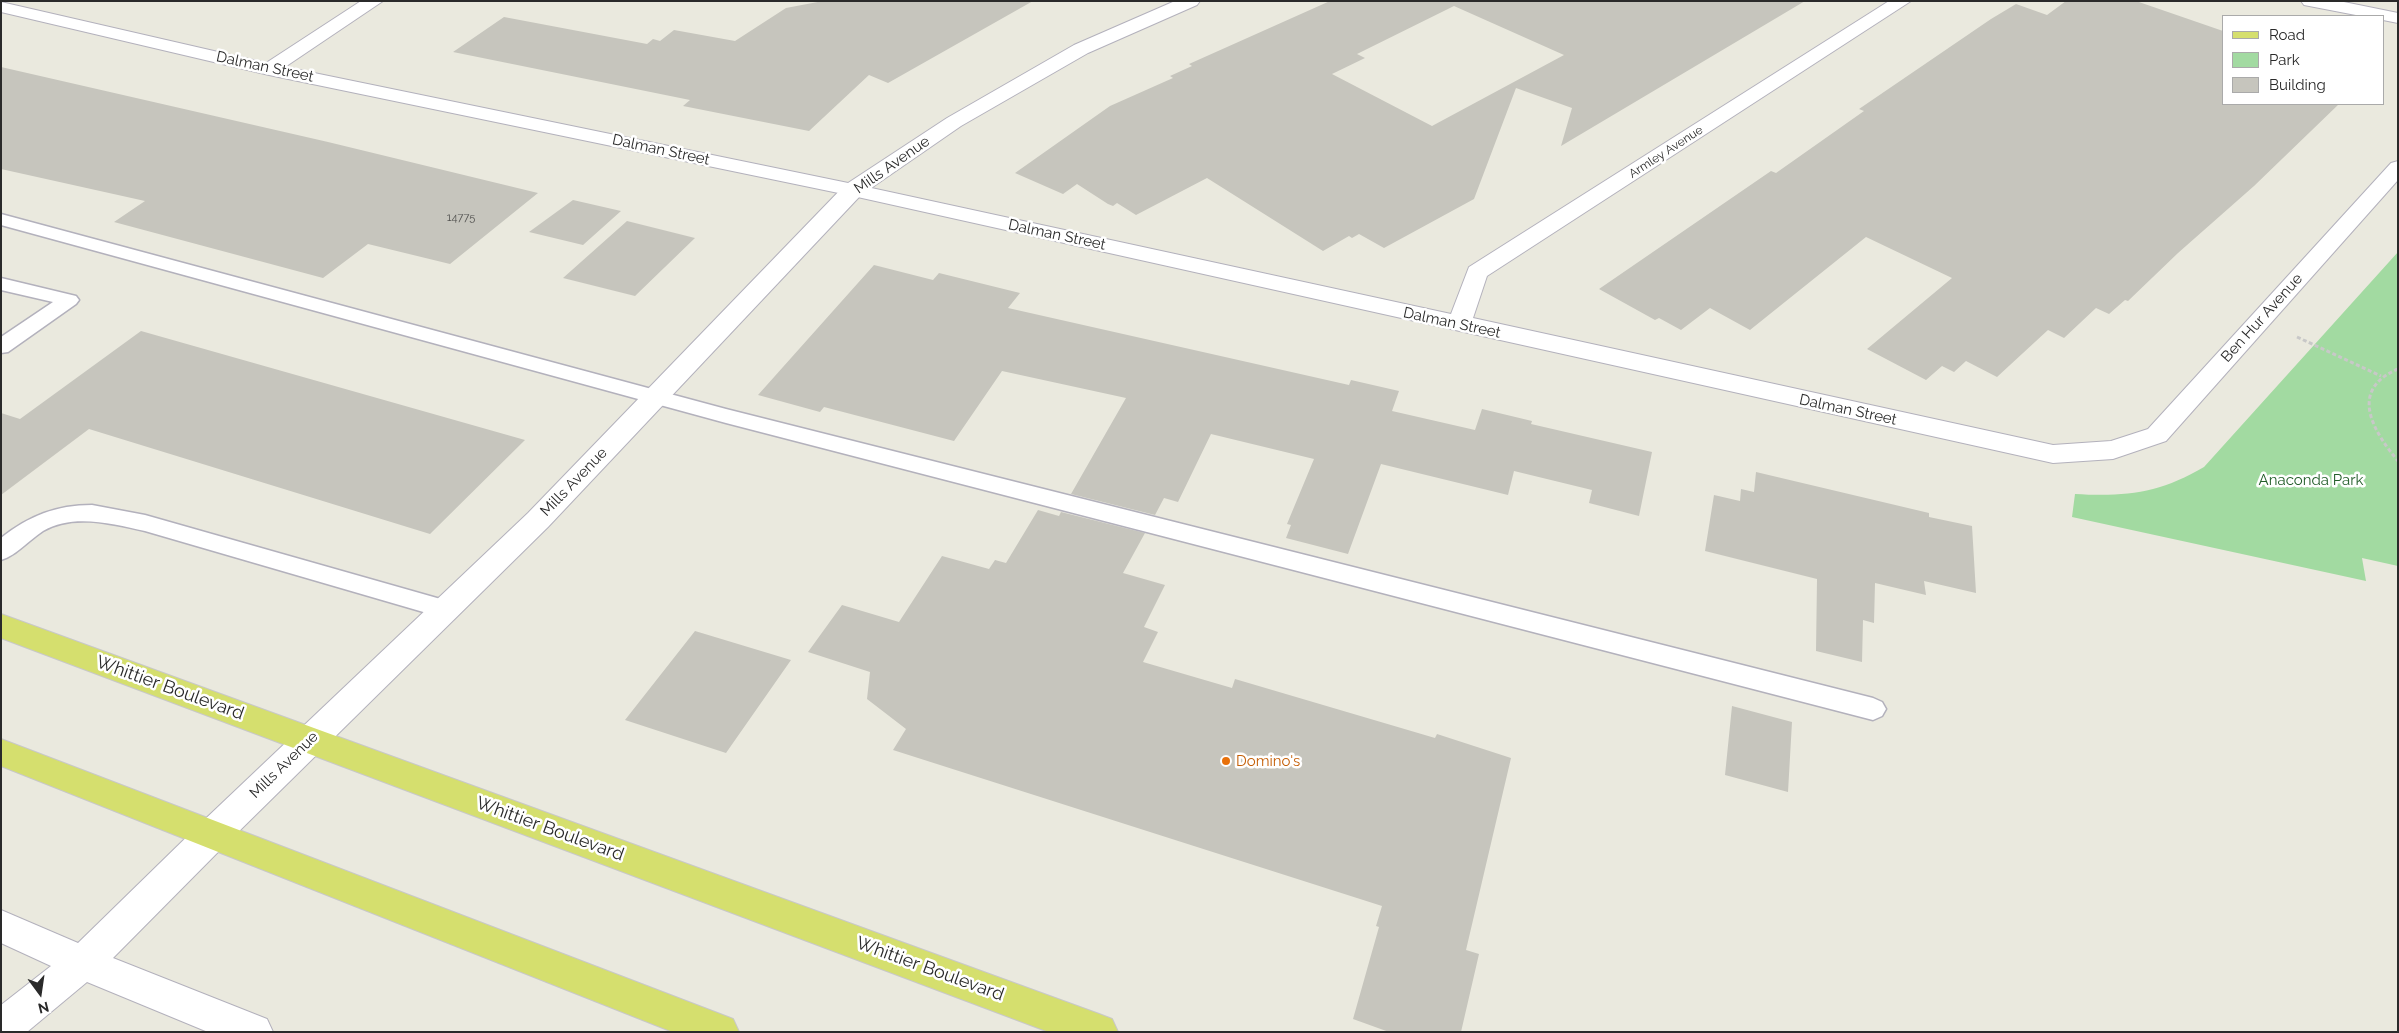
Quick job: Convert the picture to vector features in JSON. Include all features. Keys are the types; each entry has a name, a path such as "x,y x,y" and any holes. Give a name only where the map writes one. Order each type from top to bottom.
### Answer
{"main road":[{"name":"Whittier Boulevard","path":"1,626 1099,1032"},
{"path":"1,752 212,836 720,1032"}],"street":[{"path":"269,69 374,1"},
{"name":"Mills Avenue","path":"1,1029 83,963 444,609 538,520 853,190 954,122 1081,49 1191,1"},
{"name":"Armley Avenue","path":"1460,324 1477,272 1902,1"},
{"path":"2310,1 2382,15"},
{"name":"Dalman Street","path":"1,7 269,69 853,190 2053,454 2113,450"},
{"path":"2384,15 2398,18"},
{"name":"Ben Hur Avenue","path":"2113,450 2157,435 2398,168"},
{"path":"1,926 83,963 254,1032"}],"lane":[{"path":"1,219 655,397 1873,709"},
{"path":"1,284 68,300 1,347"},
{"path":"1,552 38,523 64,515 98,513 145,523 444,609"}],"path":[{"path":"2260,320 2381,376"},
{"path":"2398,369 2381,376 2370,394 2370,413 2375,429 2398,461"}],"green space":[{"name":"Anaconda Park","path":"2398,252 2398,566 2362,558 2366,581 2072,517 2075,494 2127,494 2157,488 2188,476 2204,467"}],"building":[{"path":"823,1 1033,1 888,83 869,75 809,131 683,106 690,100 453,52 504,17 647,44 653,39 660,41 674,30 735,41 786,8"},
{"path":"1330,1 1805,1 1561,146 1572,108 1516,88 1474,199 1384,248 1359,234 1352,238 1349,236 1323,251 1207,178 1136,215 1117,203 1113,206 1108,204 1077,184 1063,194 1015,173 1110,106 1173,78 1170,76 1192,66 1189,64","holes":["1454,6 1564,55 1432,126 1332,74 1365,58 1357,54"]},
{"path":"2066,1 2136,1 2222,31 2222,105 2338,105 2254,186 2178,253 2128,301 2125,300 2109,314 2096,308 2064,338 2048,330 1997,377 1966,361 1954,372 1942,366 1926,380 1867,349 1952,278 1866,237 1750,330 1710,308 1681,330 1659,318 1655,320 1599,289 1771,171 1776,173 1864,111 1859,109 1991,19 2016,4 2047,15"},
{"path":"1,67 328,142 538,193 450,264 368,244 323,278 114,222 145,201 1,169"},
{"path":"573,200 621,211 583,245 529,232"},
{"path":"627,221 695,238 635,296 563,278"},
{"path":"874,265 933,280 939,273 1020,293 1008,308 1349,385 1351,380 1399,391 1392,411 1475,430 1482,409 1532,421 1531,424 1652,452 1639,516 1589,503 1592,490 1514,471 1508,495 1381,464 1348,554 1286,538 1291,525 1287,524 1314,459 1211,434 1178,502 1164,498 1155,515 1071,494 1126,398 1002,371 954,441 824,407 820,412 758,395"},
{"path":"141,331 525,440 430,534 89,429 1,495 1,413 20,419"},
{"path":"1756,472 1929,513 1929,517 1972,526 1976,593 1924,581 1926,595 1875,583 1874,623 1863,620 1862,662 1816,651 1817,579 1705,551 1714,495 1740,501 1741,489 1754,492"},
{"path":"1038,510 1059,516 1061,512 1145,533 1123,573 1165,585 1144,627 1158,632 1143,662 1232,688 1235,679 1435,738 1437,734 1511,758 1466,950 1479,954 1461,1032 1389,1032 1353,1019 1379,927 1376,926 1382,906 893,750 906,729 867,699 870,672 808,652 842,605 899,622 942,556 989,569 995,560 1006,563"},
{"path":"695,631 791,660 726,753 625,720"},
{"path":"1732,706 1792,722 1788,792 1725,775"}],"place":[{"name":"Domino's","path":"1226,761"}]}
